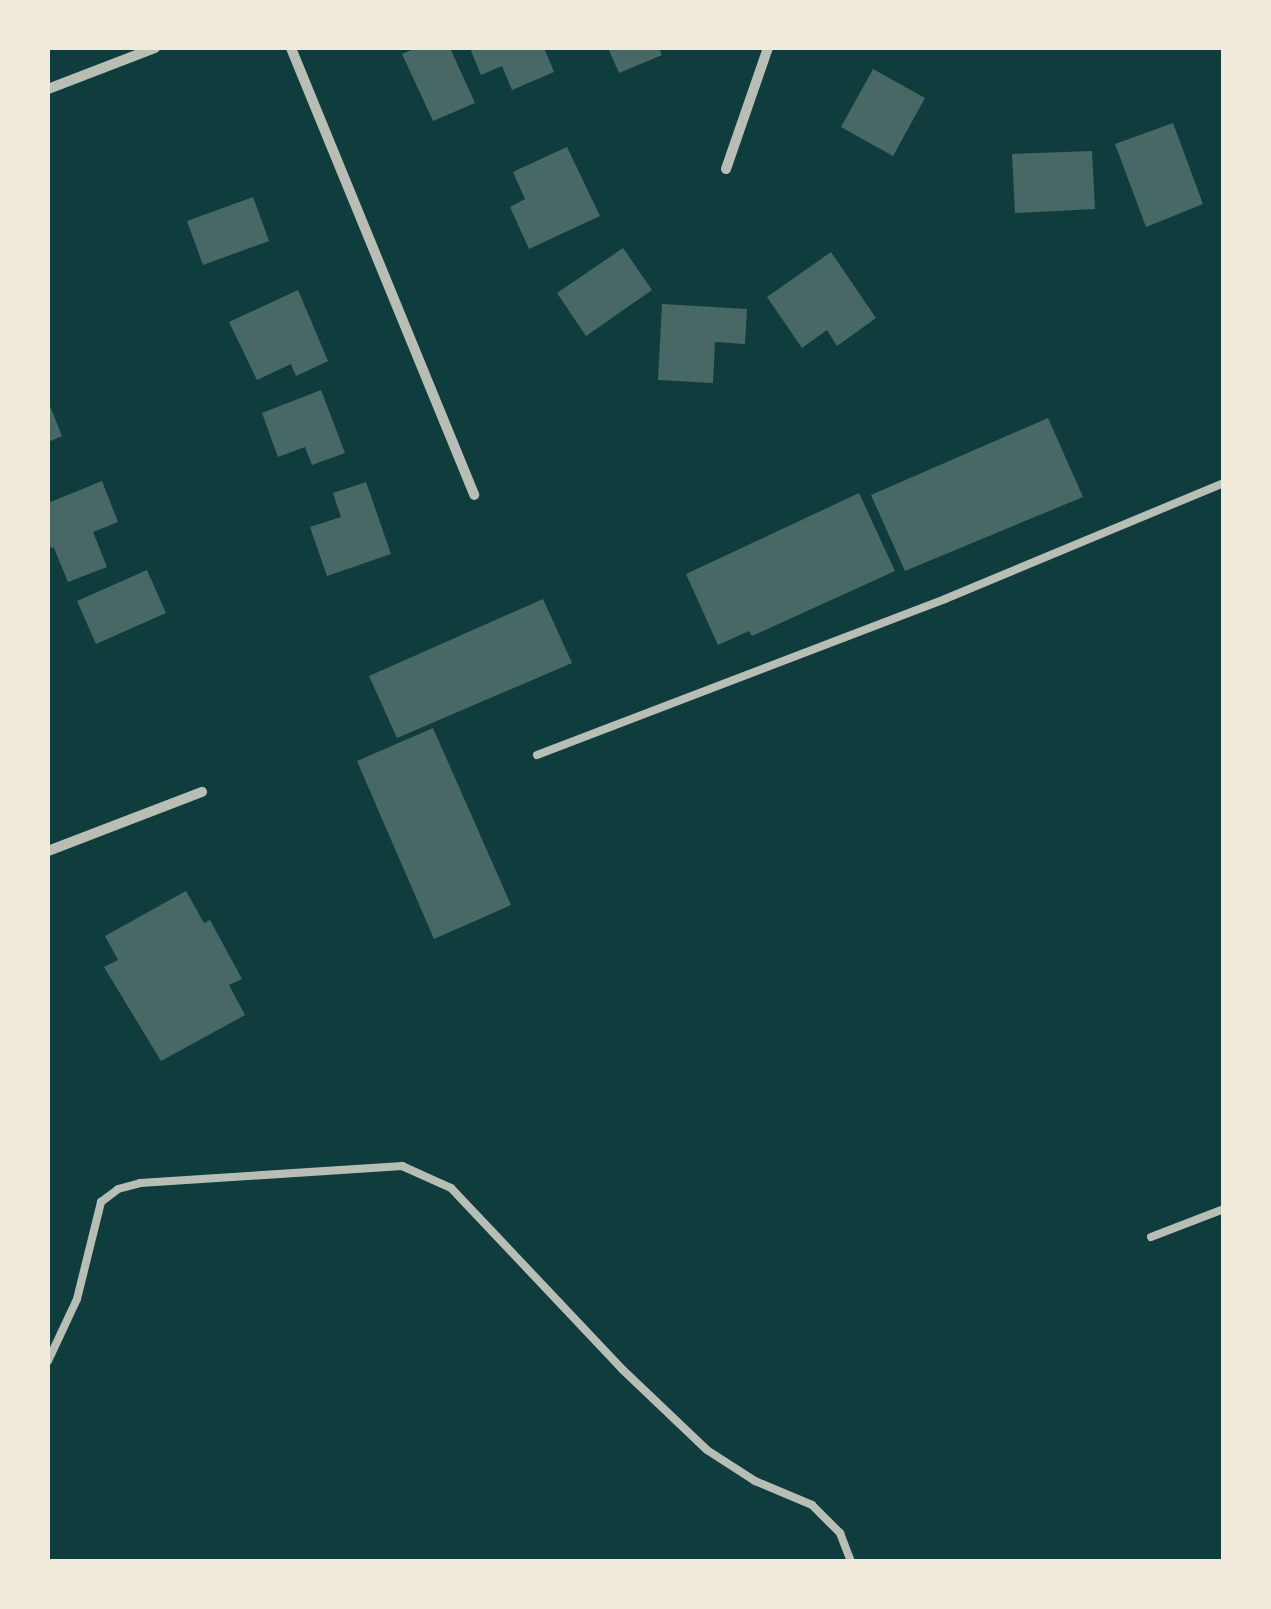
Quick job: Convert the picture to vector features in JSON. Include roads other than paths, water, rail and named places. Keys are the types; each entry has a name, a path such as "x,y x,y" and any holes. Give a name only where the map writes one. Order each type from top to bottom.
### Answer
{"street":[{"path":"48,89 155,48"},
{"path":"290,48 474,495"},
{"path":"726,169 768,48"},
{"path":"48,851 202,792"}],"lane":[{"path":"537,755 945,598 1224,483"},
{"path":"48,1361 76,1299 101,1202 118,1189 140,1183 402,1166 451,1188 623,1370 707,1450 754,1480 812,1505 840,1533 852,1562"},
{"path":"1151,1237 1224,1209"}]}
